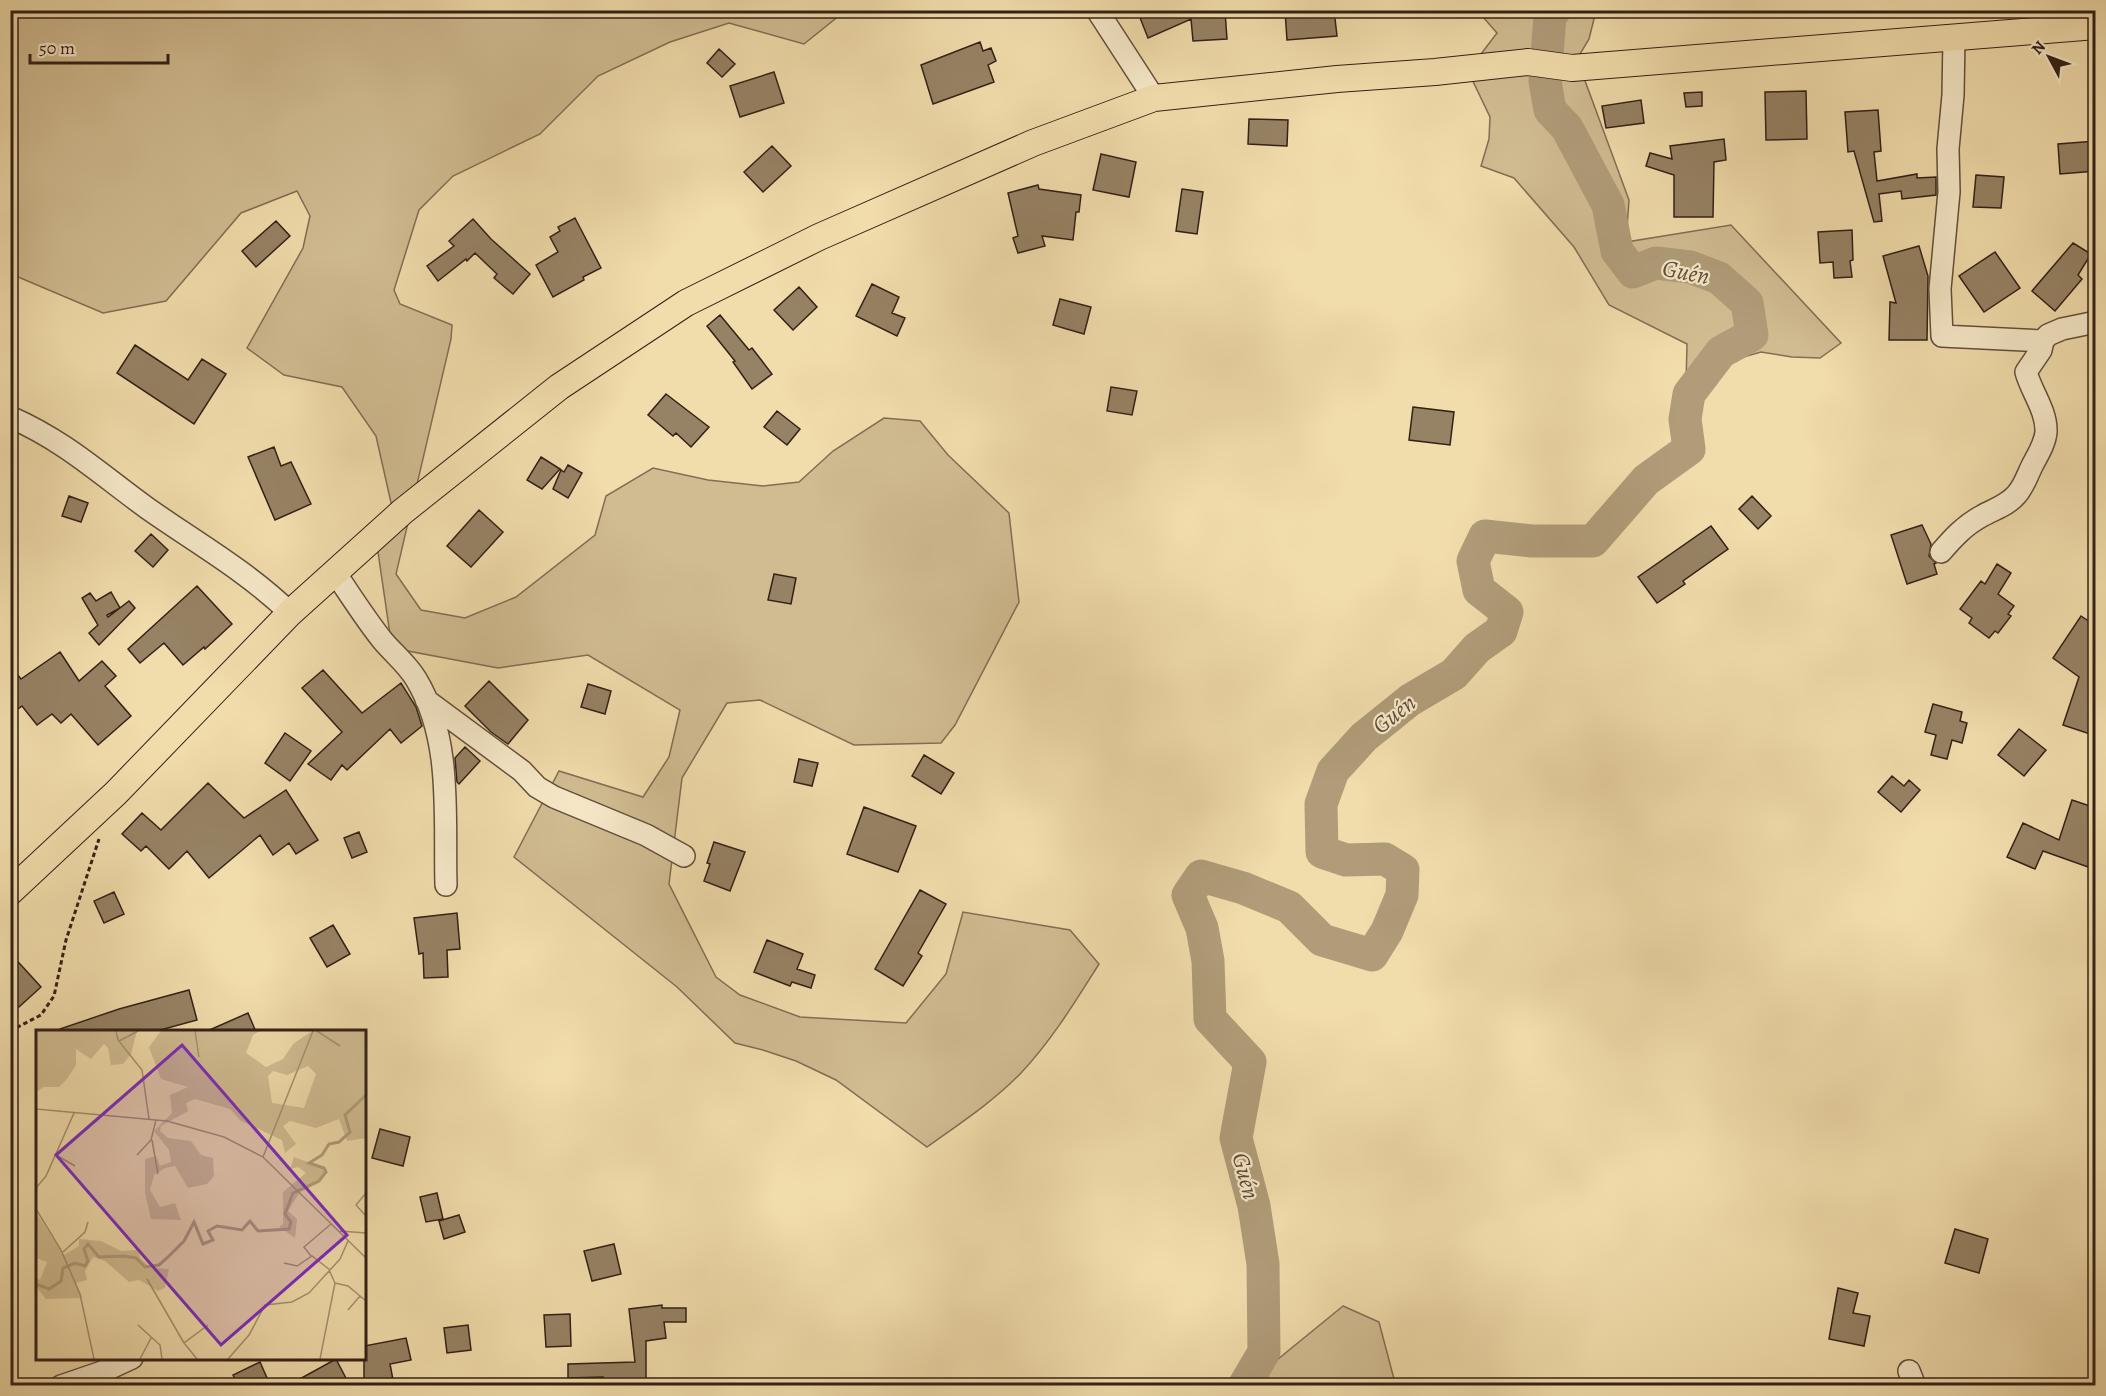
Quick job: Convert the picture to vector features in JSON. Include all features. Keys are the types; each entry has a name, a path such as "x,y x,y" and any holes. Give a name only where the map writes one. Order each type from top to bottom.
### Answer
{"main road":[{"path":"10,892 116,793 290,613 402,512 559,387 686,303 819,237 1022,148 1154,98 1528,62 1572,68 2096,26"}],"street":[{"path":"1097,10 1154,98"},
{"path":"2034,31 2050,10"},
{"path":"1954,38 1953,95 1948,149 1949,192 1940,289 1942,336 2043,341"},
{"path":"1941,552 1962,530 2015,496 2025,482 2046,432 2038,401 2030,387 2026,372 2041,350 2043,341 2048,335 2062,329 2096,322"},
{"path":"10,417 44,433 81,457 132,497 249,577 290,613"},
{"path":"336,573 384,642 406,664 417,680 430,710 441,755 445,786 446,885"},
{"path":"426,700 522,771 537,787 554,797 646,835 684,856"},
{"path":"61,1386 130,1360"}],"path":[{"path":"10,1032 41,1015 54,996 66,940 100,836"}],"shaded area":[{"path":"10,11 845,11 804,44 729,23 670,42 598,76 540,134 453,176 419,210 394,290 400,304 452,325 451,339 396,574 421,610 465,618 516,597 595,535 606,496 653,468 708,480 763,486 799,482 833,451 884,418 920,421 948,455 1009,513 1019,602 955,725 941,743 854,745 760,700 727,703 682,778 669,884 716,977 740,995 800,1017 906,1023 946,974 963,912 1070,930 1099,964 1053,1034 1010,1084 927,1147 836,1080 796,1061 735,1043 677,987 514,857 559,771 643,797 669,757 680,710 588,655 498,668 392,648 378,552 392,507 376,436 342,387 284,375 247,348 303,248 310,216 297,191 241,213 166,301 103,313 11,274"},
{"path":"1485,11 1596,11 1589,39 1577,59 1629,200 1626,242 1731,225 1841,343 1820,358 1792,357 1761,352 1733,360 1686,385 1687,344 1609,305 1574,247 1514,178 1481,166 1489,139 1490,117 1468,71 1497,33 1483,17"},
{"path":"1343,1306 1379,1322 1394,1379 1402,1385 1258,1385 1272,1364"}],"building":[{"path":"1137,10 1167,10 1169,14 1225,11 1227,39 1193,41 1191,19 1148,38"},
{"path":"1285,10 1334,10 1337,36 1287,40"},
{"path":"980,42 983,51 991,48 996,61 988,65 994,82 933,104 921,65"},
{"path":"719,49 735,64 722,77 707,63"},
{"path":"774,72 784,103 740,117 730,86"},
{"path":"1806,91 1807,139 1766,140 1765,92"},
{"path":"1702,92 1702,106 1686,107 1684,93"},
{"path":"1641,100 1644,123 1606,128 1602,106"},
{"path":"1878,110 1881,151 1874,152 1877,181 1917,174 1917,178 1936,177 1936,195 1902,199 1901,191 1879,194 1882,221 1874,222 1854,151 1848,152 1845,112"},
{"path":"1249,119 1288,120 1287,146 1248,144"},
{"path":"1724,139 1726,160 1714,162 1713,217 1674,217 1674,175 1646,166 1650,153 1672,159 1670,146"},
{"path":"2096,141 2096,171 2060,174 2058,144"},
{"path":"772,146 791,166 763,192 744,172"},
{"path":"1101,154 1136,162 1129,197 1093,190"},
{"path":"1976,175 2004,177 2001,208 1973,207"},
{"path":"1038,185 1039,189 1081,195 1079,212 1076,212 1073,240 1042,236 1045,246 1018,253 1013,238 1018,236 1008,193"},
{"path":"1182,189 1203,192 1197,234 1176,231"},
{"path":"575,218 601,268 553,297 536,265 558,252 550,237 560,231 558,227"},
{"path":"473,219 491,239 530,274 513,294 494,278 497,274 475,253 438,281 427,266 454,246 449,241"},
{"path":"276,221 290,236 256,267 242,251"},
{"path":"1852,230 1853,260 1850,261 1852,277 1834,278 1833,262 1820,263 1818,232"},
{"path":"2073,243 2091,254 2078,275 2082,279 2055,311 2032,291"},
{"path":"1919,246 1928,276 1927,340 1889,340 1890,302 1896,303 1883,256"},
{"path":"1995,252 2020,288 1984,312 1959,276"},
{"path":"872,284 899,297 892,313 905,318 897,336 856,316"},
{"path":"799,287 817,307 793,330 774,310"},
{"path":"1060,299 1091,307 1084,334 1053,325"},
{"path":"720,315 749,350 752,348 772,374 752,389 733,362 735,361 707,326"},
{"path":"135,345 188,380 202,359 226,374 194,424 117,373"},
{"path":"1111,387 1137,391 1132,415 1107,411"},
{"path":"666,394 709,427 691,447 676,433 673,436 648,415"},
{"path":"1413,407 1454,412 1450,445 1409,440"},
{"path":"777,411 800,429 787,445 764,427"},
{"path":"274,447 281,466 291,462 311,504 275,520 248,457"},
{"path":"541,457 560,469 542,489 527,480"},
{"path":"568,465 582,473 568,498 553,489 561,470 564,472"},
{"path":"69,496 88,503 81,522 62,516"},
{"path":"1752,496 1771,516 1758,529 1739,509"},
{"path":"479,510 503,532 471,567 447,546"},
{"path":"1922,525 1931,544 1929,556 1936,563 1934,564 1937,574 1907,584 1891,535"},
{"path":"1711,526 1728,549 1683,581 1685,584 1657,603 1638,577"},
{"path":"151,534 168,550 153,567 135,551"},
{"path":"1997,564 2011,573 1998,594 2014,606 2008,614 2011,616 1998,633 1995,631 1989,638 1969,623 1972,618 1960,609 1981,581 1985,584"},
{"path":"774,574 796,578 791,604 768,600"},
{"path":"197,586 232,624 205,649 204,647 183,665 164,643 140,663 128,649"},
{"path":"111,592 120,608 129,601 135,608 99,645 89,633 98,625 82,598 90,593 96,601"},
{"path":"2081,616 2096,626 2096,736 2063,725 2079,677 2053,658"},
{"path":"60,652 79,681 102,661 116,676 105,686 131,716 98,745 71,714 61,723 52,714 37,725 22,706 10,715 10,665 21,679"},
{"path":"323,670 362,713 401,683 416,707 422,726 401,743 390,729 347,770 342,765 331,780 308,764 342,732 302,688"},
{"path":"489,681 528,720 508,744 491,732 465,706"},
{"path":"588,684 611,691 605,714 581,707"},
{"path":"1933,704 1962,712 1960,721 1967,723 1962,743 1952,740 1947,759 1931,755 1936,735 1925,732"},
{"path":"2019,729 2046,750 2024,776 1998,755"},
{"path":"285,733 311,751 290,781 265,763"},
{"path":"465,747 480,761 459,784 455,758"},
{"path":"924,755 954,773 941,794 912,776"},
{"path":"799,759 818,763 812,786 794,782"},
{"path":"1892,776 1904,786 1909,780 1920,790 1901,812 1878,792"},
{"path":"208,783 244,818 286,790 318,840 296,854 289,843 273,855 260,835 209,878 187,851 169,869 146,846 141,851 122,834 142,813 161,830"},
{"path":"2072,800 2096,808 2096,855 2091,868 2043,851 2035,869 2007,857 2023,823 2059,840"},
{"path":"864,807 916,826 898,872 847,854"},
{"path":"359,832 367,852 352,858 344,838"},
{"path":"714,842 745,852 730,891 704,881"},
{"path":"920,890 946,904 918,953 922,956 903,986 875,969"},
{"path":"114,892 124,914 104,923 94,901"},
{"path":"457,913 460,949 447,950 448,977 424,978 423,953 419,954 414,918"},
{"path":"333,925 350,954 327,967 310,938"},
{"path":"767,940 803,954 797,969 815,975 811,988 792,982 790,986 754,972"},
{"path":"10,953 41,987 10,1015"},
{"path":"189,990 197,1020 160,1030 60,1030 119,1009"},
{"path":"248,1013 255,1030 210,1030"},
{"path":"380,1129 410,1137 403,1166 372,1158"},
{"path":"437,1193 443,1219 426,1222 420,1197"},
{"path":"459,1215 465,1232 444,1239 439,1221"},
{"path":"1955,1229 1988,1239 1979,1273 1945,1263"},
{"path":"614,1244 621,1274 592,1281 584,1251"},
{"path":"1838,1288 1858,1293 1853,1313 1870,1316 1864,1346 1829,1339"},
{"path":"662,1305 662,1308 686,1308 686,1322 664,1322 666,1338 646,1341 646,1386 603,1386 603,1377 568,1378 568,1364 635,1362 629,1309"},
{"path":"570,1314 571,1346 546,1347 544,1315"},
{"path":"468,1325 471,1350 447,1353 444,1328"},
{"path":"406,1338 411,1360 390,1364 394,1385 364,1385 366,1346"},
{"path":"337,1360 350,1386 287,1386"},
{"path":"260,1362 267,1378 252,1386 239,1386 233,1375"}],"waterway":[{"name":"Guén","path":"1244,1386 1264,1352 1263,1264 1254,1206 1236,1138 1250,1062 1210,1019 1208,961 1202,928 1188,895 1201,876 1243,888 1289,907 1322,940 1372,955 1387,931 1402,895 1403,870 1385,859 1346,860 1322,852 1321,804 1333,771 1364,737 1410,700 1454,674 1477,648 1501,631 1507,612 1479,590 1473,561 1485,536 1532,541 1593,541 1646,480 1689,449 1685,419 1689,394 1721,352 1752,335 1747,303 1719,278 1690,267 1656,263 1633,272 1617,251 1608,205 1567,128 1550,110 1545,81 1550,16 1555,10"}]}
